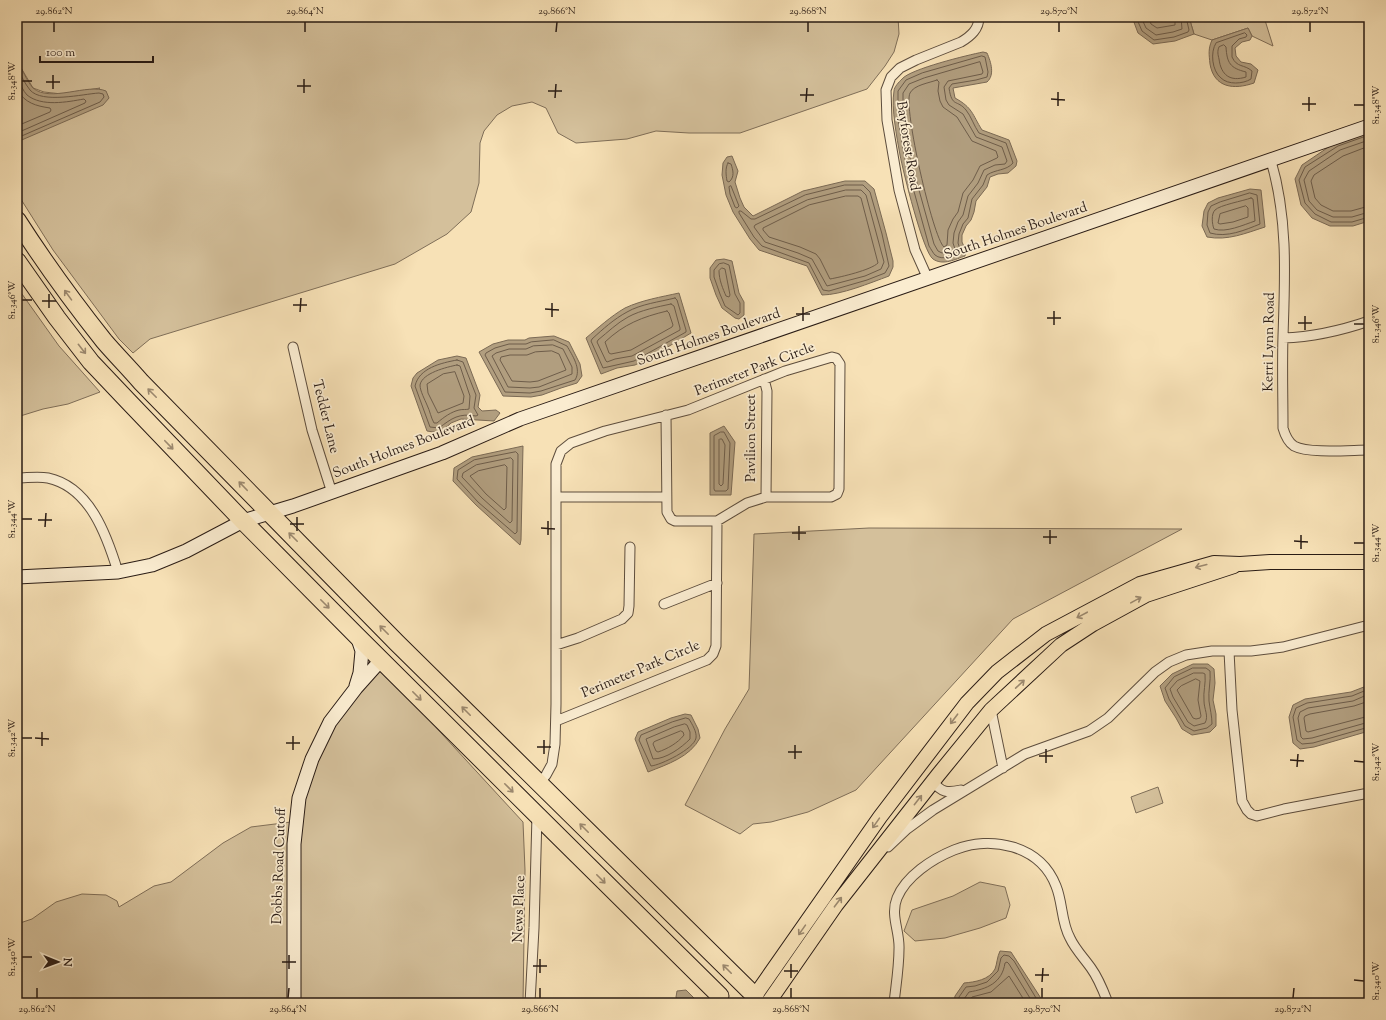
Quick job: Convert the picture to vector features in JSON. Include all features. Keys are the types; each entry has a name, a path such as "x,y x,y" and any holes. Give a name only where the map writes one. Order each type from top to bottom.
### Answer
{"highway":[{"path":"17,220 65,291 105,342 141,382 397,643 759,1001"},
{"path":"17,261 57,318 91,362 133,407 357,636 723,1001"},
{"path":"357,636 367,636 376,645 383,648 391,647 397,643"},
{"path":"381,660 390,657 404,659 408,661 420,674 432,677"}],"main road":[{"name":"South Holmes Boulevard","path":"17,576 118,572 140,568 169,559 243,521 270,514 332,493 442,453 520,420 1369,126"},
{"path":"759,1001 880,817 967,703 997,672 1046,634 1140,584 1214,563 1369,562"},
{"path":"759,1001 933,781 992,710 1061,645 1093,624 1146,595 1240,564"},
{"path":"356,688 360,673 362,651 357,636"},
{"name":"Dobbs Road Cutoff","path":"294,1003 294,844 299,798 312,758 330,722 356,688 381,660"},
{"path":"980,690 986,692 989,696 992,710"}],"street":[{"name":"Bayforest Road","path":"928,279 915,250 899,190 887,120 886,90 891,77 900,68 968,38 977,28 979,17"},
{"name":"Kerri Lynn Road","path":"1271,161 1277,182 1284,243 1283,428 1289,441 1293,445 1311,450 1369,450"},
{"path":"1283,338 1305,338 1322,335 1369,321"},
{"name":"Tedder Lane","path":"293,347 312,430 332,493"},
{"name":"Perimeter Park Circle","path":"539,784 552,764 554,757 556,720 556,464 558,457 565,446 605,431 701,406 764,379 832,357 836,358 840,364 839,489 837,494 831,497 766,497 748,503 717,521 716,646 713,654 707,660 556,720"},
{"name":"Pavilion Street","path":"764,379 767,391 766,497"},
{"path":"666,415 666,497 668,516 675,521 717,521"},
{"path":"17,478 48,478 59,482 78,495 92,512 103,531 118,572"},
{"path":"556,497 666,497"},
{"path":"556,645 578,638 622,619 628,613 630,606 630,547"},
{"path":"664,604 717,583"},
{"path":"868,865 908,829 933,810 1025,754 1089,731 1108,718 1155,672 1169,662 1186,655 1212,651 1251,651 1283,647 1369,626"},
{"path":"1228,651 1232,710 1242,801 1247,810 1251,814 1257,816 1284,809 1369,793"},
{"path":"992,710 1003,768"},
{"path":"933,781 937,787 950,792 968,789"},
{"name":"News Place","path":"530,1003 534,928 536,815"},
{"path":"894,1003 899,949 894,914 895,905 901,891 921,869 937,858 962,847 986,843 999,844 1021,850 1038,860 1046,868 1057,888 1062,917 1070,940 1096,976 1108,1003"}],"shaded area":[{"path":"17,17 898,17 899,34 894,52 867,89 740,133 689,133 656,131 627,139 576,143 558,133 546,108 532,102 512,106 497,115 484,131 480,143 479,183 471,212 447,234 395,264 150,339 133,353 119,339 53,250 17,193 17,142 100,88 62,94 44,92 33,88 17,61"},
{"path":"1189,17 1264,17 1273,46 1252,36 1248,28 1212,40 1194,34"},
{"path":"17,287 59,346 100,392 68,404 43,409 17,417"},
{"path":"869,528 1182,529 1013,619 856,790 808,812 771,822 753,824 740,834 685,805 725,729 749,689 754,534"},
{"path":"379,668 396,684 523,822 525,870 523,1003 298,1003 300,819 312,771 334,724"},
{"path":"1158,787 1163,803 1136,813 1131,797"},
{"path":"291,822 289,1003 17,1003 17,924 32,919 56,902 82,894 106,895 117,901 119,907 154,886 171,882 223,843 251,827"},
{"path":"980,882 1005,887 1010,905 1006,918 980,928 945,938 915,941 904,931 912,910 953,896"}],"water":[{"path":"1132,17 1189,17 1194,34 1175,41 1153,44 1138,33"},
{"path":"1248,28 1252,36 1250,40 1242,42 1235,48 1236,56 1241,62 1251,64 1258,70 1254,83 1239,86 1226,85 1220,82 1212,72 1209,49 1212,40"},
{"path":"983,52 987,53 991,64 991,76 987,82 953,88 955,98 969,108 982,130 1009,140 1017,161 1016,166 1008,173 990,177 987,187 976,201 971,220 966,226 962,235 962,242 966,251 965,256 941,262 933,259 929,253 919,227 909,193 896,132 893,106 894,89 902,79 916,71"},
{"path":"17,61 31,86 40,92 49,94 98,89 106,91 109,98 103,105 17,142"},
{"path":"1369,130 1369,221 1353,226 1330,226 1312,218 1301,205 1295,179 1302,165 1336,142"},
{"path":"732,156 738,171 735,182 740,198 744,207 753,216 803,191 845,181 865,181 874,189 886,233 893,261 893,267 889,276 847,291 822,295 807,266 759,250 750,239 733,212 726,195 722,175 723,163 727,157"},
{"path":"1250,189 1261,190 1265,227 1230,237 1207,237 1202,226 1204,211 1208,203 1218,198"},
{"path":"724,259 732,261 739,293 744,302 744,315 739,319 735,318 722,308 710,278 710,268 716,260"},
{"path":"679,293 691,333 635,365 617,368 601,374 586,338 610,318 631,305"},
{"path":"554,336 569,342 580,364 582,376 577,383 542,395 531,397 503,396 479,352 493,344 508,340 525,340 529,338"},
{"path":"457,356 466,358 480,395 478,407 482,411 496,410 500,413 494,421 461,419 451,423 440,433 427,431 411,386 413,378 417,373 438,360"},
{"path":"724,426 735,442 731,495 710,495 710,433"},
{"path":"523,446 520,545 476,505 453,481 454,468 472,457"},
{"path":"1193,664 1208,664 1214,669 1215,683 1213,700 1216,714 1216,726 1210,732 1192,735 1182,729 1165,701 1160,686 1172,674"},
{"path":"1369,685 1369,731 1314,747 1300,749 1293,743 1289,717 1293,705 1305,699 1351,692"},
{"path":"685,714 691,715 698,729 700,738 696,745 671,763 648,772 635,739 638,732 671,718"},
{"path":"1000,951 1011,952 1044,1003 954,1003 955,996 964,983 981,980 992,973 995,969"},
{"path":"686,990 698,1003 678,1003 676,997 677,991"}]}
